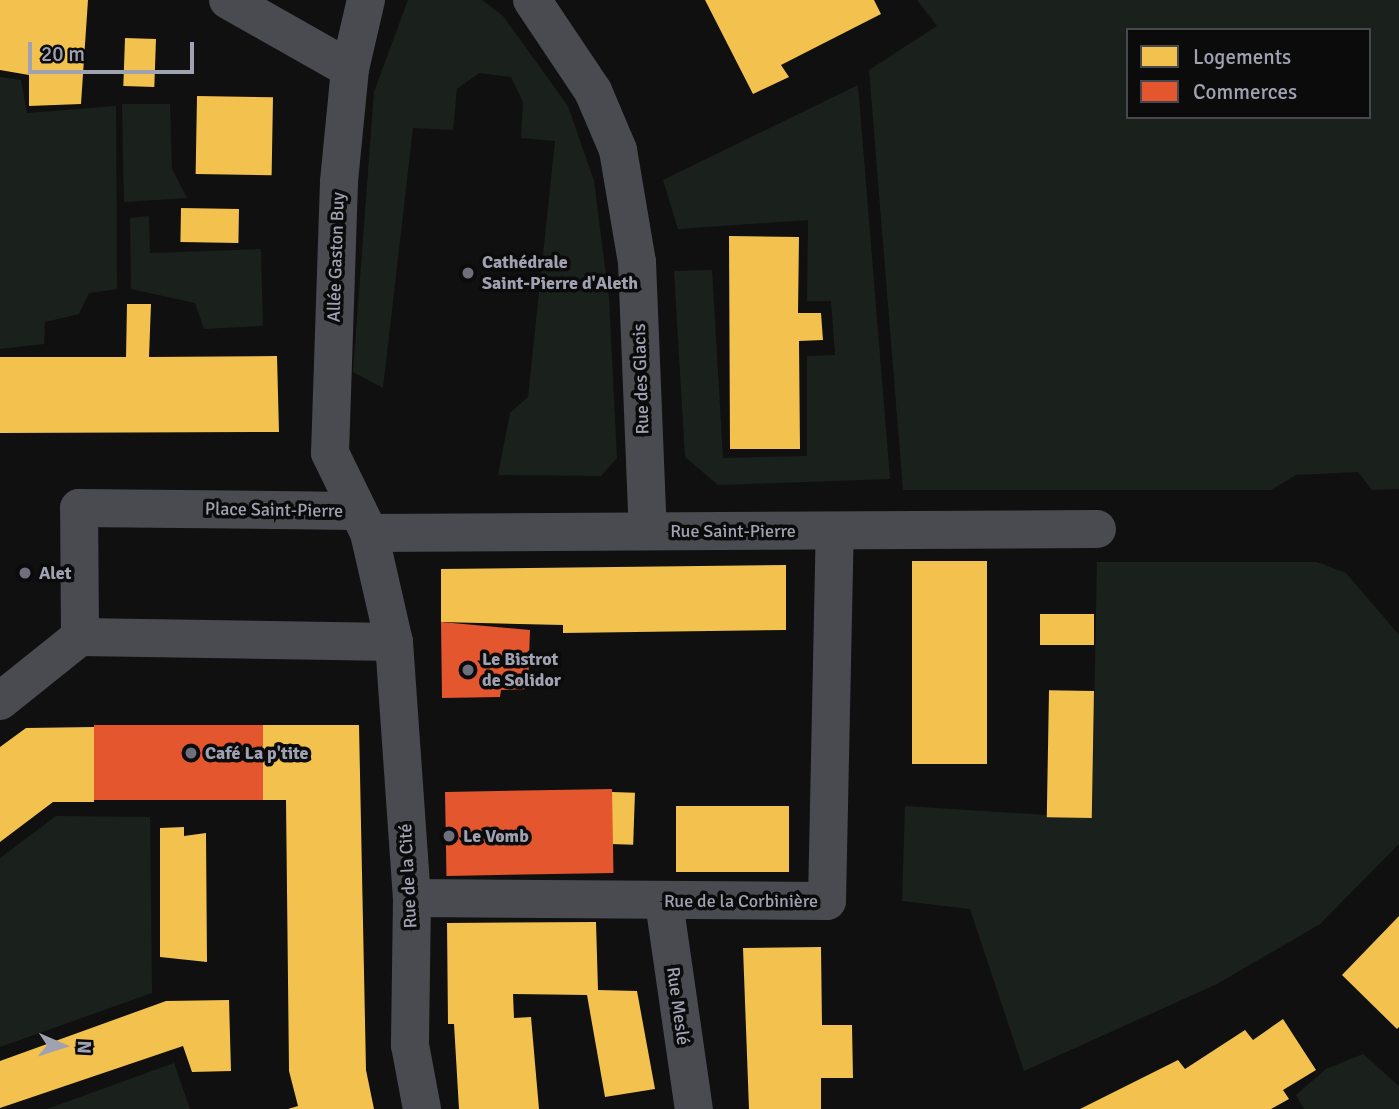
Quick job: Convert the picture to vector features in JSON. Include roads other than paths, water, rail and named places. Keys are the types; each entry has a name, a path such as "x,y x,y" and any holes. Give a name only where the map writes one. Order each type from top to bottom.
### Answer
{"street":[{"path":"228,0 350,69"},
{"name":"Allée Gaston Buy","path":"363,522 330,453 339,182 350,69 366,0"},
{"name":"Rue des Glacis","path":"532,0 593,92 618,150 637,262 648,531"},
{"name":"Place Saint-Pierre","path":"79,637 79,508 363,522"},
{"path":"0,701 79,637 394,642 363,522"},
{"name":"Rue Saint-Pierre","path":"363,522 648,531 1097,529"},
{"name":"Rue de la Corbinière","path":"412,898 664,902 827,901 835,532"},
{"name":"Rue de la Cité","path":"394,642 412,898 410,1045 422,1109"},
{"name":"Rue Meslé","path":"664,902 694,1109"}],"place":[{"name":"Cathédrale Saint-Pierre d'Aleth","path":"468,273"},
{"name":"Alet","path":"25,573"},
{"name":"Le Bistrot de Solidor","path":"468,670"},
{"name":"Café La p'tite","path":"191,753"},
{"name":"Le Vomb","path":"449,836"}]}
